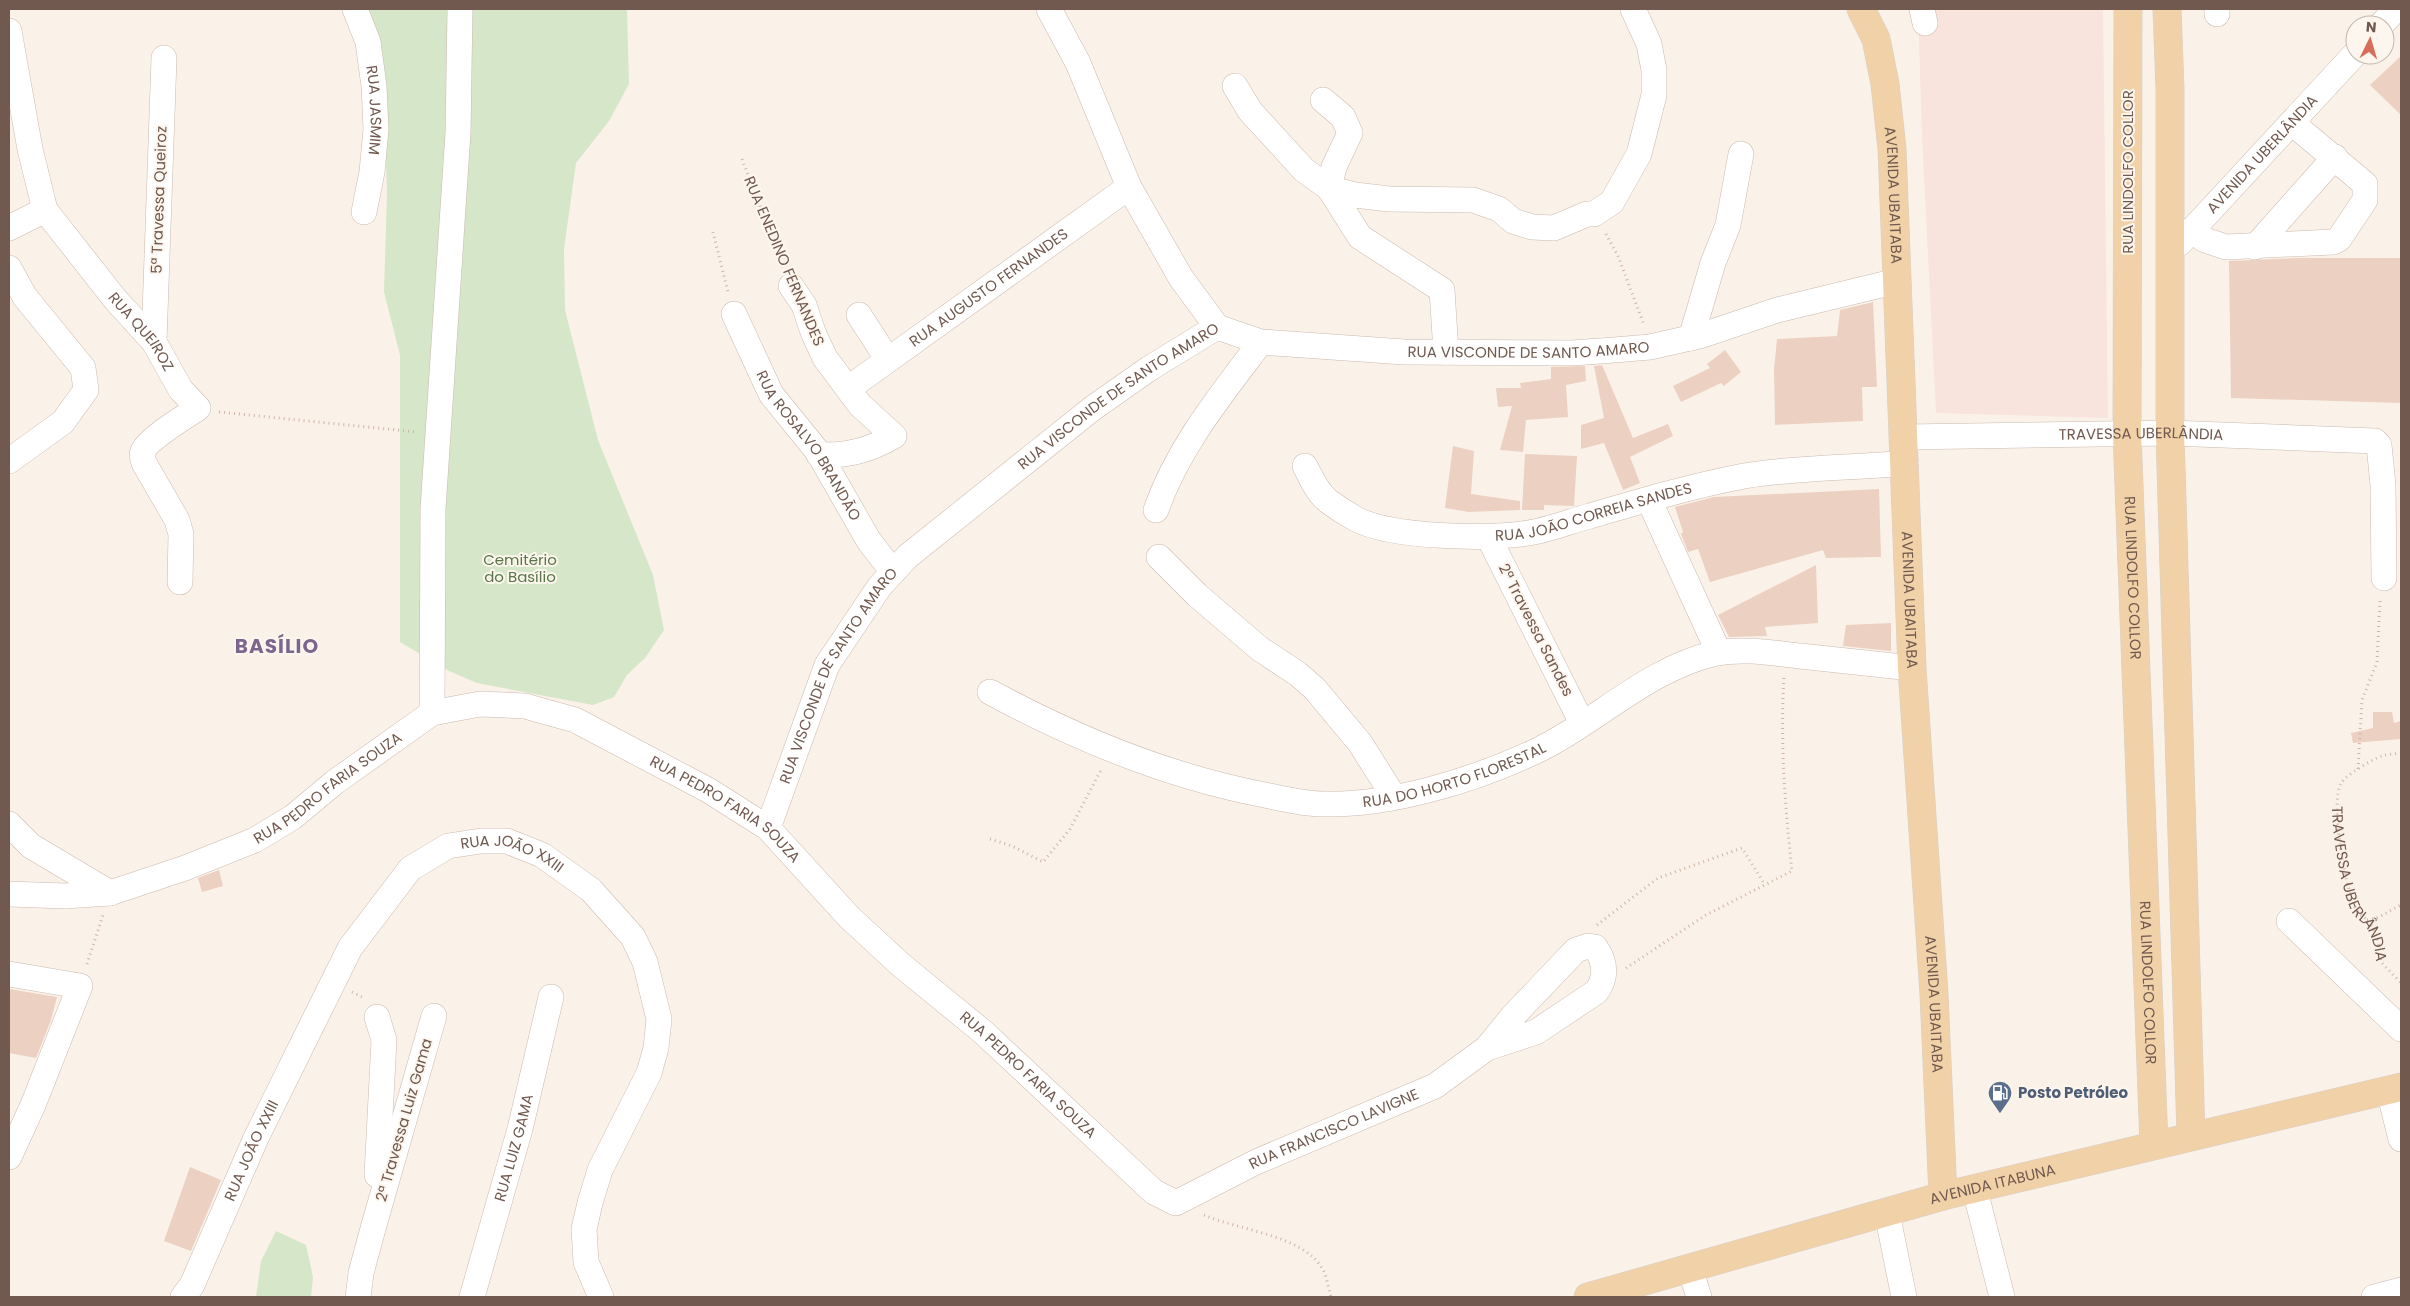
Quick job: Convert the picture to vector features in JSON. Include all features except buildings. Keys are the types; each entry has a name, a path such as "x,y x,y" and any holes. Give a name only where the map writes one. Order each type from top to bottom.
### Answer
{"main road":[{"name":"AVENIDA UBAITABA","path":"1861,9 1876,39 1885,84 1892,149 1912,668 1934,994 1943,1196"},
{"name":"RUA LINDOLFO COLLOR","path":"2128,9 2128,433 2154,1145"},
{"path":"2167,9 2170,89 2170,433 2191,1136"},
{"name":"AVENIDA ITABUNA","path":"1599,1296 1943,1196 2395,1089"}],"street":[{"name":"RUA JASMIM","path":"355,9 368,42 376,129 372,172 364,212"},
{"path":"432,713 433,519 437,434 458,133 460,9"},
{"path":"1049,9 1078,63 1129,188 1181,278 1217,327"},
{"path":"1235,86 1250,111 1304,170 1329,188 1355,195 1388,199 1473,200 1499,209 1514,221 1532,227 1554,228 1587,214 1594,214 1612,202 1639,154 1654,95 1654,70 1649,44 1633,9"},
{"name":"RUA QUEIROZ","path":"9,31 30,149 45,210 115,299 154,342 181,390 198,408"},
{"name":"5ª Travessa Queiroz","path":"154,342 164,58"},
{"name":"AVENIDA UBERLÂNDIA","path":"2171,254 2191,230 2345,65"},
{"path":"1322,100 1343,117 1350,133 1334,167 1329,188 1360,237 1442,290 1446,352"},
{"path":"2191,230 2205,240 2226,247 2256,247 2339,240 2365,200 2365,184 2292,123"},
{"path":"1691,338 1713,263 1728,224 1742,154"},
{"path":"2256,247 2335,157"},
{"name":"RUA AUGUSTO FERNANDES","path":"849,388 1129,188"},
{"path":"9,228 45,210"},
{"path":"9,268 26,297 83,368 86,390 63,422 9,460"},
{"name":"RUA VISCONDE DE SANTO AMARO","path":"768,828 827,665 880,586 908,556 1093,408 1150,368 1217,327 1261,342 1404,352 1572,353 1650,347 1691,338 1777,310 1897,281"},
{"name":"RUA ENEDINO FERNANDES","path":"791,286 804,305 813,332 825,358 860,405 894,436 875,447 854,454 819,454"},
{"name":"RUA ROSALVO BRANDÃO","path":"734,314 771,394 819,454 869,540 893,572"},
{"path":"859,315 888,360"},
{"path":"1156,510 1176,464 1213,406 1261,342"},
{"path":"180,582 181,534 177,520 144,463 142,456 144,449 155,439 198,408"},
{"name":"TRAVESSA UBERLÂNDIA","path":"1905,450 2128,433 2170,433 2378,443"},
{"path":"2378,443 2401,494"},
{"path":"2378,443 2384,485 2384,578"},
{"name":"RUA JOÃO CORREIA SANDES","path":"1305,466 1315,486 1327,500 1357,520 1409,532 1489,538 1530,533 1695,487 1744,476 1810,468 1868,466 1905,450"},
{"path":"1649,500 1719,653"},
{"name":"2ª Travessa Sandes","path":"1489,538 1582,723"},
{"path":"1159,557 1190,588 1260,649 1298,674 1315,689 1360,743 1394,797"},
{"name":"RUA DO HORTO FLORESTAL","path":"990,692 1039,718 1142,760 1228,787 1321,804 1364,803 1429,790 1533,753 1664,672 1719,653 1762,652 1912,668"},
{"name":"RUA PEDRO FARIA SOUZA","path":"9,894 65,896 110,893 185,868 255,840 292,817 335,782 432,713 480,704 525,706 576,720 708,790 768,828 849,918 893,958 982,1032 1154,1192 1176,1203"},
{"path":"9,824 31,846 110,893"},
{"name":"RUA JOÃO XXIII","path":"183,1297 192,1285 256,1138 350,948 410,870 448,846 473,842 507,841 542,855 591,890 633,937 645,962 659,1019 656,1048 649,1073 600,1170 584,1230 586,1262 601,1297"},
{"path":"2289,922 2401,1029"},
{"path":"1576,950 1588,946 1595,947 1602,957 1604,969 1602,984"},
{"name":"RUA FRANCISCO LAVIGNE","path":"1176,1203 1256,1162 1435,1086 1487,1048 1513,1016 1576,950"},
{"path":"9,974 80,986 33,1105 9,1157"},
{"name":"RUA FRANCISCO LAVIGNE","path":"1487,1048 1536,1032 1596,992 1602,984"},
{"name":"RUA LUIZ GAMA","path":"472,1297 520,1129 551,997"},
{"name":"2ª Travessa Luiz Gama","path":"358,1297 361,1273 434,1016"},
{"name":"2ª Travessa Luiz Gama","path":"374,1225 384,1040 377,1017"},
{"path":"2395,1089 2401,1139"},
{"path":"1974,1190 2002,1297"},
{"path":"1887,1213 1904,1297"},
{"path":"1690,1269 1699,1297"},
{"path":"2374,1297 2401,1290"}],"path":[{"name":"RUA ENEDINO FERNANDES","path":"742,159 791,286"},
{"path":"1587,214 1602,227 1618,256 1642,316 1650,347"},
{"path":"712,232 734,314"},
{"path":"198,408 437,434"},
{"path":"2358,769 2362,700 2377,662 2380,593 2384,578"},
{"path":"1602,984 1706,915 1792,871 1783,787 1782,707 1785,655"},
{"path":"990,839 1012,846 1043,862 1070,829 1112,748"},
{"name":"TRAVESSA UBERLÂNDIA","path":"2401,753 2381,756 2358,769 2342,781 2337,796 2339,830 2349,891 2357,912 2367,920 2381,951 2380,962 2401,983"},
{"path":"1576,950 1598,924 1658,878 1742,848 1765,885"},
{"path":"80,986 110,893"},
{"path":"2367,920 2378,919 2401,905"},
{"path":"333,982 366,999 377,1017"},
{"path":"1176,1203 1220,1222 1288,1242 1310,1253 1322,1269 1331,1297"}],"shaded area":[{"path":"1918,9 2103,9 2108,418 1936,413 1922,136"}],"green space":[{"name":"Cemitério do Basílio","path":"369,9 627,10 629,84 609,121 576,163 564,249 565,310 598,440 653,575 664,630 645,658 627,675 614,697 593,705 477,683 449,671 400,642 400,355 384,292 387,195 384,88"},
{"path":"276,1231 306,1245 313,1277 311,1297 256,1297 261,1261"}],"place":[{"name":"Posto Petróleo","path":"2000,1114"}],"district":[{"name":"BASÍLIO","path":"277,646"}]}
